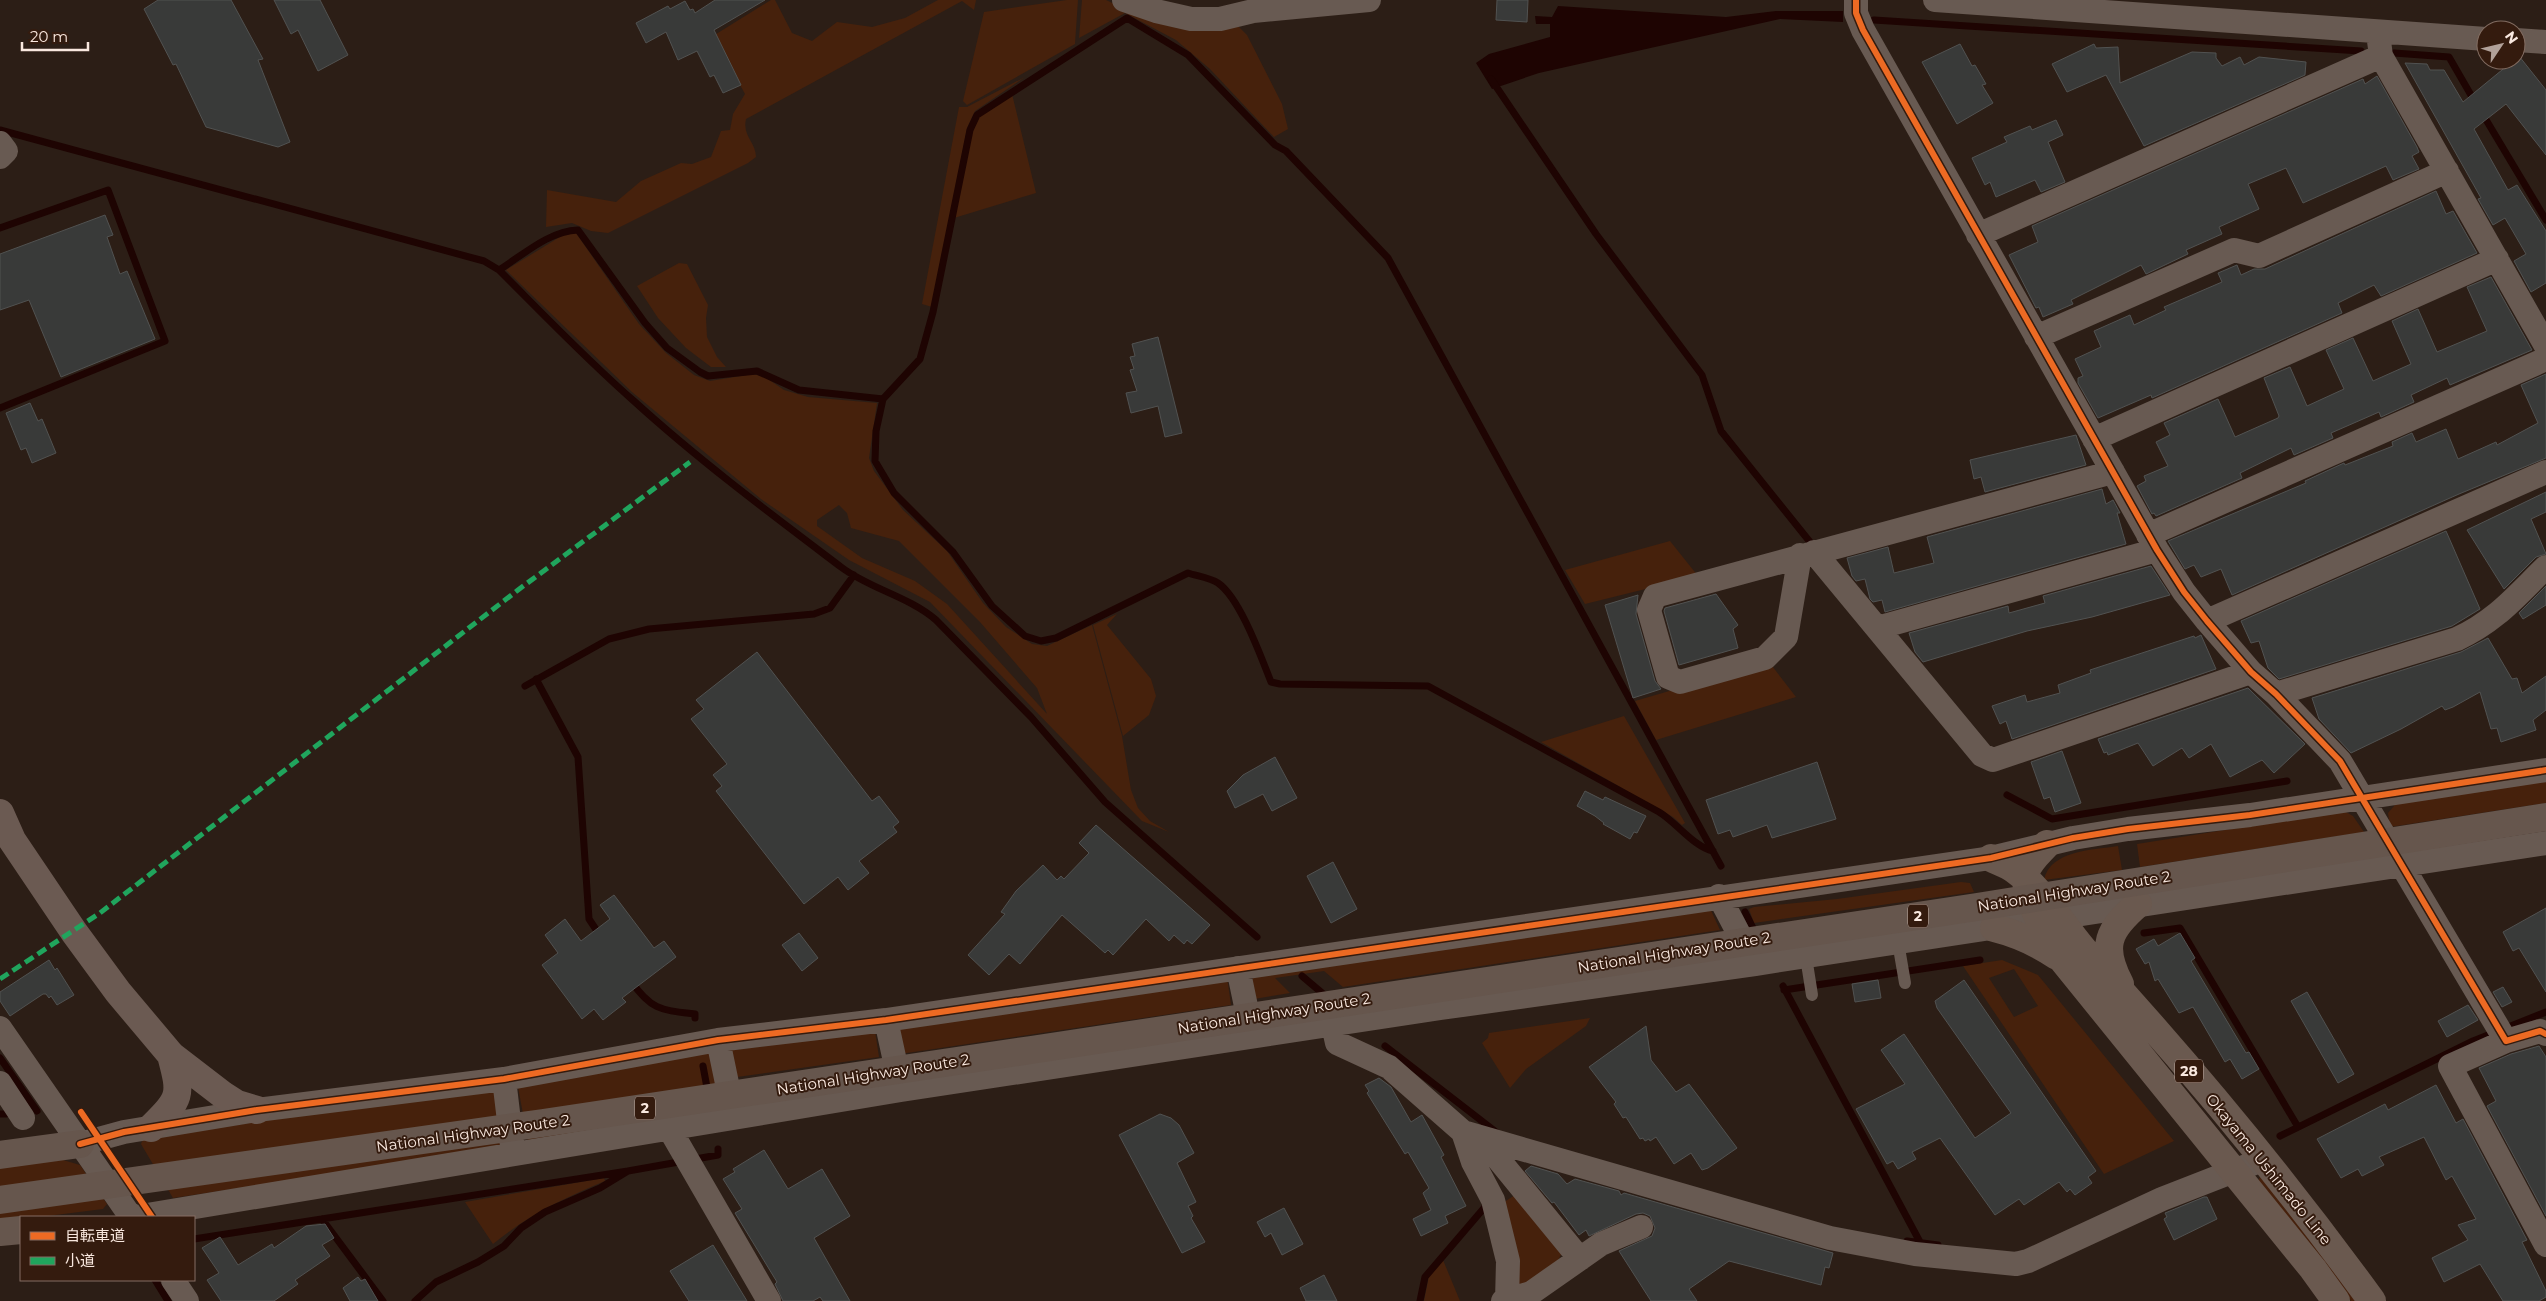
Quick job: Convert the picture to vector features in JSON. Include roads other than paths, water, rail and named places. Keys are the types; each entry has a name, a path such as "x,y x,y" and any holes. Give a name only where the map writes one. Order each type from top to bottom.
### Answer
{"highway":[{"name":"National Highway Route 2","path":"0,1200 543,1123 1031,1050 1967,908 2546,817"},
{"path":"0,1155 80,1144"}],"main road":[{"path":"2026,881 2026,871 2034,858 2047,844"},
{"name":"Okayama Ushimado Line","path":"1991,858 2014,870 2026,881 2048,919 2060,958 2336,1301"},
{"path":"2124,992 2113,971 2108,950 2114,928 2138,904"},
{"name":"Okayama Ushimado Line","path":"2048,919 2087,954 2124,992 2337,1253 2372,1301"},
{"path":"1994,928 2018,934 2036,942 2060,958"}],"street":[{"path":"1124,0 1156,12 1191,19 1220,19 1253,11 1369,0"},
{"path":"1856,0 1856,13 1863,30 2152,542 2184,592 2207,621 2251,672 2276,694 2340,761 2400,866 2501,1034"},
{"path":"1935,0 2476,37"},
{"path":"2377,32 2381,56 2546,346"},
{"path":"2531,41 2546,62"},
{"path":"1978,235 2381,56"},
{"path":"0,143 6,151 0,157"},
{"path":"2036,337 2234,250 2259,256 2447,171"},
{"path":"2094,440 2497,259"},
{"path":"1877,628 2152,542 2546,360"},
{"path":"1807,554 1786,637 1765,658 1680,682 1668,677 1649,610 1655,596 1807,554 2113,472"},
{"path":"2207,621 2546,472"},
{"path":"1807,554 1877,628 1982,755 1993,760 2251,672"},
{"path":"2276,694 2458,639 2490,622 2546,567"},
{"path":"80,1144 124,1132 257,1110 504,1079 718,1040 886,1020 1719,896 1991,858 2047,844 2128,829 2250,816 2361,797 2546,770"},
{"path":"0,813 12,840 74,932 118,992 171,1055 222,1095 237,1104 257,1110"},
{"path":"141,1216 901,1090 1252,1036 1755,964 2546,843"},
{"path":"1719,896 1755,964"},
{"path":"1238,968 1252,1036"},
{"path":"886,1020 901,1090"},
{"path":"1334,1025 1337,1043 1389,1067 1464,1130 1580,1259"},
{"path":"0,1028 130,1216"},
{"path":"2544,1030 2501,1034 2450,1066 2546,1245"},
{"path":"718,1040 734,1118"},
{"path":"151,1128 177,1098 179,1087 171,1055"},
{"path":"504,1079 513,1153"},
{"path":"0,1083 23,1118"},
{"path":"669,1128 770,1301"},
{"path":"1464,1130 1830,1238 1915,1254 2016,1264 2028,1261 2162,1199 2225,1161 2242,1135"},
{"path":"1464,1130 1473,1162 1493,1200 1508,1260 1506,1301 1531,1293 1601,1244 1641,1227"},
{"path":"2225,1161 2262,1160"},
{"path":"174,1281 187,1301"}],"lane":[{"path":"1898,942 1904,976"},
{"path":"1806,956 1811,989"}],"waterway":[{"path":"499,270 547,239 567,231 578,230 645,323 667,348 700,372 708,376 757,371 799,390 883,399 920,359 933,312 970,130 977,115 1127,18 1188,55 1275,145 1286,151 1388,258 1721,866"},
{"path":"1874,20 2361,51"},
{"path":"2394,53 2449,57 2475,102"},
{"path":"1491,79 1596,234 1702,375 1721,431 1810,542"},
{"path":"2482,113 2546,220"},
{"path":"0,130 484,261 499,270 600,370 710,466 852,575 913,605 936,620 1031,717 1105,802 1257,937"},
{"path":"0,228 108,190 165,341 0,408"},
{"path":"883,399 876,431 875,461 894,493 953,552 992,606 1025,636 1041,641 1056,638 1188,573 1207,578 1218,583 1234,601 1256,644 1271,682 1280,684 1428,686 1659,812 1692,840 1713,851"},
{"path":"525,686 609,639 649,629 814,614 830,608 854,575"},
{"path":"536,679 578,757 589,919 601,937"},
{"path":"2007,795 2052,819 2287,781"},
{"path":"1745,912 1756,934"},
{"path":"2144,933 2180,928 2298,1127"},
{"path":"1784,990 1980,960"},
{"path":"1302,976 1328,998"},
{"path":"631,981 638,991 651,1003 665,1009 695,1014 695,1018"},
{"path":"1783,986 1920,1242"},
{"path":"2280,1136 2473,1041 2546,1012"},
{"path":"1385,1046 1496,1132"},
{"path":"0,1058 37,1111"},
{"path":"703,1066 708,1093"},
{"path":"0,1114 6,1114"},
{"path":"415,1301 436,1282 478,1262 504,1246 521,1228 545,1212 600,1188 628,1171 718,1155 718,1149"},
{"path":"195,1239 628,1171"},
{"path":"1420,1301 1425,1277 1484,1208"},
{"path":"322,1219 383,1301"},
{"path":"1907,1241 1938,1245"},
{"path":"156,1281 168,1301"}]}
